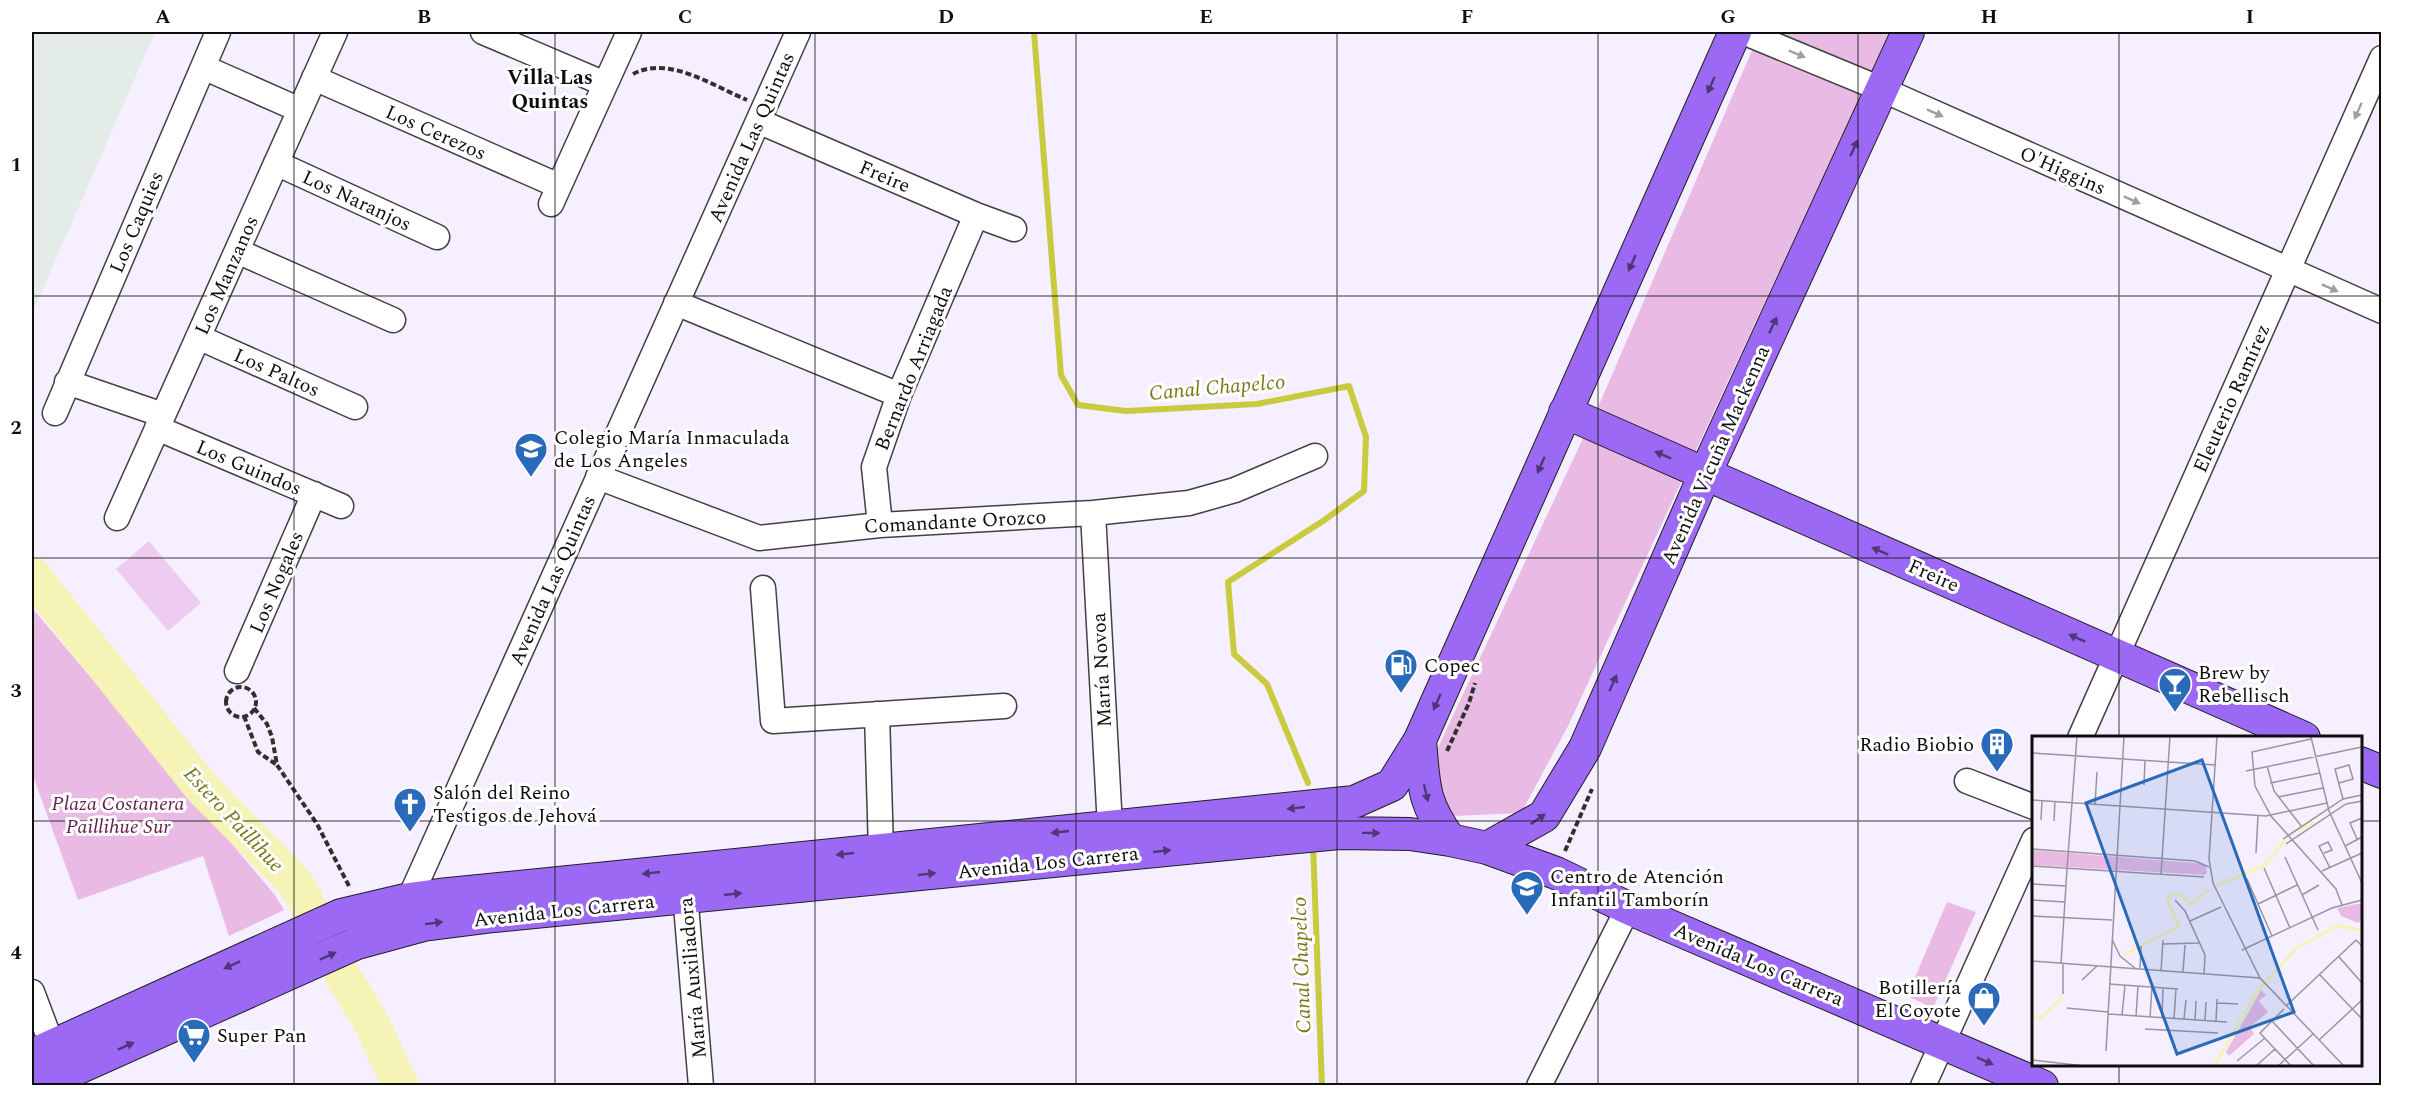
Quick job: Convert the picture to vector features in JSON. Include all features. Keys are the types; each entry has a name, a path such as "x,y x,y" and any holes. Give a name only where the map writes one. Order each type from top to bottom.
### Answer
{"main road":[{"path":"1450,840 1430,809 1424,792 1420,740 1735,32"},
{"name":"Avenida Vicuña Mackenna","path":"1488,848 1544,816 1585,748 1705,474 1908,32"},
{"name":"Freire","path":"1565,412 2299,736"},
{"name":"Avenida Los Carrera","path":"38,1086 76,1078 300,969 357,943 395,932 423,925 494,916 881,850 1354,802 1392,785 1420,740"},
{"path":"2362,762 2382,772"},
{"name":"Avenida Los Carrera","path":"42,1050 351,913 409,899 684,884 1339,833 1410,834 1488,848 1556,873 1628,908 2042,1086"}],"street":[{"name":"Los Caquies","path":"55,413 218,32"},
{"name":"Los Manzanos","path":"117,518 335,32"},
{"path":"483,32 605,84 629,32"},
{"name":"Avenida Las Quintas","path":"395,932 798,32"},
{"name":"O'Higgins","path":"1743,32 1881,89 2382,311"},
{"name":"Eleuterio Ramírez","path":"2080,736 2380,66"},
{"path":"203,67 300,110"},
{"name":"Los Cerezos","path":"314,78 555,195 605,84"},
{"name":"Freire","path":"761,114 976,215 1014,229"},
{"name":"Los Naranjos","path":"276,163 437,237"},
{"name":"Bernardo Arriagada","path":"880,525 874,467 899,395 976,215"},
{"path":"237,251 393,320"},
{"path":"676,303 899,395"},
{"name":"Los Paltos","path":"198,337 355,407"},
{"name":"Los Guindos","path":"67,382 160,422 341,506"},
{"name":"Comandante Orozco","path":"598,477 759,538 880,525 1093,513 1189,503 1235,490 1315,456"},
{"name":"Los Nogales","path":"237,671 314,494"},
{"name":"María Novoa","path":"1093,513 1110,826"},
{"path":"763,588 773,721 1004,706"},
{"path":"878,714 881,850"},
{"path":"1967,782 2032,806"},
{"path":"1923,1086 2032,844"},
{"name":"María Auxiliadora","path":"684,884 701,1086"},
{"path":"1539,1086 1628,908"},
{"path":"32,992 42,1050"}],"path":[{"path":"605,84 642,69 666,68 688,74 761,114"},
{"path":"239,687 251,691 256,702 254,708 244,716 232,714 226,702 232,689 239,687"},
{"path":"254,708 267,724 277,765"},
{"path":"244,716 258,752 277,765 316,824 351,913"}],"shaded area":[{"path":"32,32 155,32 32,314"},
{"path":"149,541 201,603 168,631 116,569"}],"green space":[{"path":"1760,32 1890,32 1568,726 1521,813 1454,816 1430,789 1434,756 1602,398"},
{"name":"Plaza Costanera Paillihue Sur","path":"32,608 275,895 284,910 229,936 203,856 78,900 32,773"},
{"path":"1947,902 1976,912 1933,1008 1907,996"}],"waterway":[{"name":"Canal Chapelco","path":"1034,32 1061,375 1078,405 1126,411 1257,404 1349,386 1366,437 1364,491 1323,521 1228,582 1234,654 1267,684 1308,783"},
{"name":"Estero Paillihue","path":"32,575 202,788 291,878 301,892 342,975 370,1020 401,1086"},
{"name":"Canal Chapelco","path":"1313,844 1322,1086"}],"place":[{"name":"Colegio María Inmaculada de Los Ángeles","path":"531,478"},
{"name":"Copec","path":"1401,694"},
{"name":"Brew by Rebellisch","path":"2175,713"},
{"name":"Radio Biobio","path":"1997,773"},
{"name":"Salón del Reino Testigos de Jehová","path":"410,833"},
{"name":"Centro de Atención Infantil Tamborín","path":"1527,916"},
{"name":"Botillería El Coyote","path":"1984,1027"},
{"name":"Super Pan","path":"194,1064"}],"district":[{"name":"Villa Las Quintas","path":"550,89"}]}
